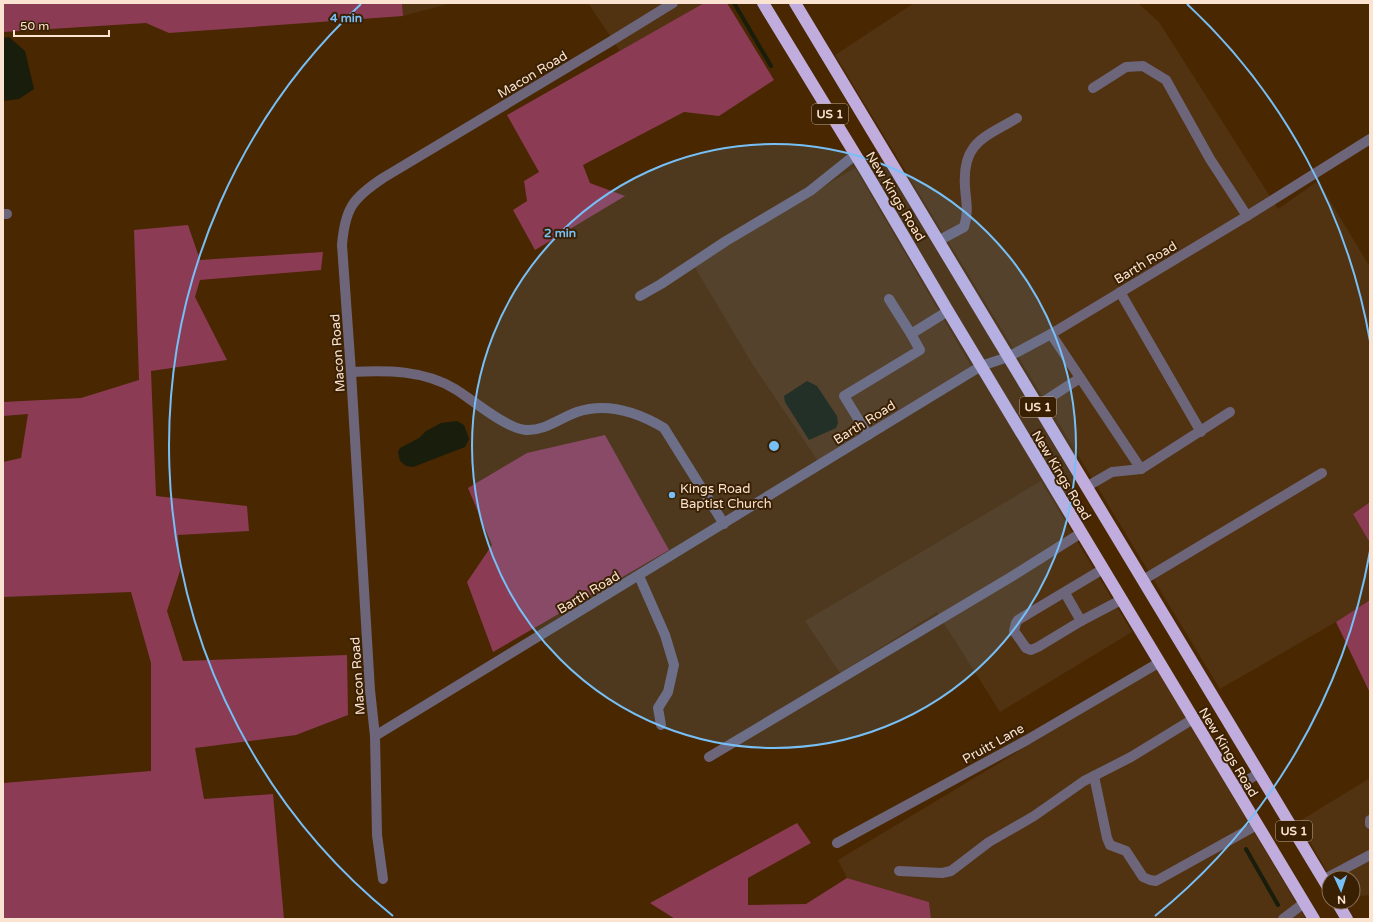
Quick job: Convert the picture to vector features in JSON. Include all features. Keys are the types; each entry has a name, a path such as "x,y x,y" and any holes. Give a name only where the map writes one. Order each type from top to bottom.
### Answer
{"highway":[{"name":"New Kings Road","path":"763,3 855,154 1102,569 1160,662 1314,919"},
{"name":"New Kings Road","path":"795,3 1321,877"},
{"path":"1342,910 1347,919"}],"street":[{"name":"Macon Road","path":"383,879 377,835 375,736 370,690 342,245 344,227 350,208 356,198 383,178 673,3"},
{"path":"1094,88 1126,67 1142,66 1166,80 1210,159 1247,216"},
{"path":"938,241 964,227 967,216 965,182 968,154 976,144 1017,118"},
{"name":"Barth Road","path":"375,736 981,366 1008,357 1051,334 1370,140"},
{"path":"640,296 661,284 726,241 810,192 855,154"},
{"path":"1120,292 1201,432"},
{"path":"868,435 844,396 920,350 889,299"},
{"path":"911,334 948,311"},
{"path":"1051,334 1141,469"},
{"path":"351,372 384,370 411,374 433,380 453,388 513,427 526,430 539,429 556,423 577,412 594,408 617,409 647,419 664,428 724,524"},
{"path":"1037,406 1080,378"},
{"path":"1086,487 1112,472 1141,469 1201,432 1230,412"},
{"path":"1143,580 1322,473"},
{"path":"709,757 1081,533"},
{"path":"1102,569 1065,593 1018,620 1014,631 1026,648 1031,650 1121,600"},
{"path":"639,576 665,635 674,665 668,692 658,708 661,725"},
{"path":"1065,593 1081,621"},
{"name":"Pruitt Lane","path":"837,843 1027,740 1160,662"},
{"path":"899,871 942,873 951,871 989,842 1034,816 1084,781 1131,757 1193,719"},
{"path":"1235,788 1259,773"},
{"path":"1094,776 1107,838 1110,845 1126,851 1143,877 1150,880 1156,881 1257,825"},
{"path":"1348,870 1370,855"},
{"path":"1283,919 1304,903"}],"shaded area":[{"path":"3,3 402,3 403,16 169,33 146,23 3,32"},
{"path":"402,3 452,3 403,16"},
{"path":"588,3 704,3 620,51"},
{"path":"704,3 727,3 774,80 719,116 684,112 583,165 590,183 625,196 535,250 513,210 527,201 524,181 539,172 507,115"},
{"path":"914,3 1138,3 1159,22 1278,209 1318,181 1370,267 1370,502 1353,514 1370,543 1370,600 1336,622 1220,689 835,55"},
{"path":"9,37 25,51 34,89 19,99 3,101 3,38"},
{"path":"855,168 971,366 818,461 753,365 693,264"},
{"path":"188,225 200,260 323,252 321,270 200,280 195,297 227,360 151,371 156,496 247,506 249,531 178,535 180,571 167,611 183,661 347,655 348,715 296,735 195,748 204,799 273,794 284,919 3,919 3,783 151,771 151,663 131,592 3,597 3,462 21,458 28,414 3,416 3,402 81,398 139,380 134,230"},
{"path":"807,381 817,386 837,416 838,423 836,428 809,440 785,402 784,396"},
{"path":"457,421 464,425 469,439 465,447 413,467 406,466 400,461 398,452 400,448 419,438 426,431 441,423"},
{"path":"605,435 669,550 493,652 467,582 492,545 468,488 527,453"},
{"path":"1041,481 1132,632 1000,712 937,612 840,673 805,621"},
{"path":"1370,502 1370,543 1353,514"},
{"path":"1370,600 1370,693 1336,622"},
{"path":"1157,668 1306,919 931,919 929,902 847,878 838,860"},
{"path":"1370,778 1370,895 1361,896 1361,870 1326,870 1298,822"},
{"path":"797,823 811,843 748,878 748,905 806,904 847,878 929,902 931,919 675,919 650,903"}],"waterway":[{"path":"734,3 771,66"},
{"path":"1246,849 1278,905"}],"place":[{"name":"Kings Road Baptist Church","path":"672,495"}]}
